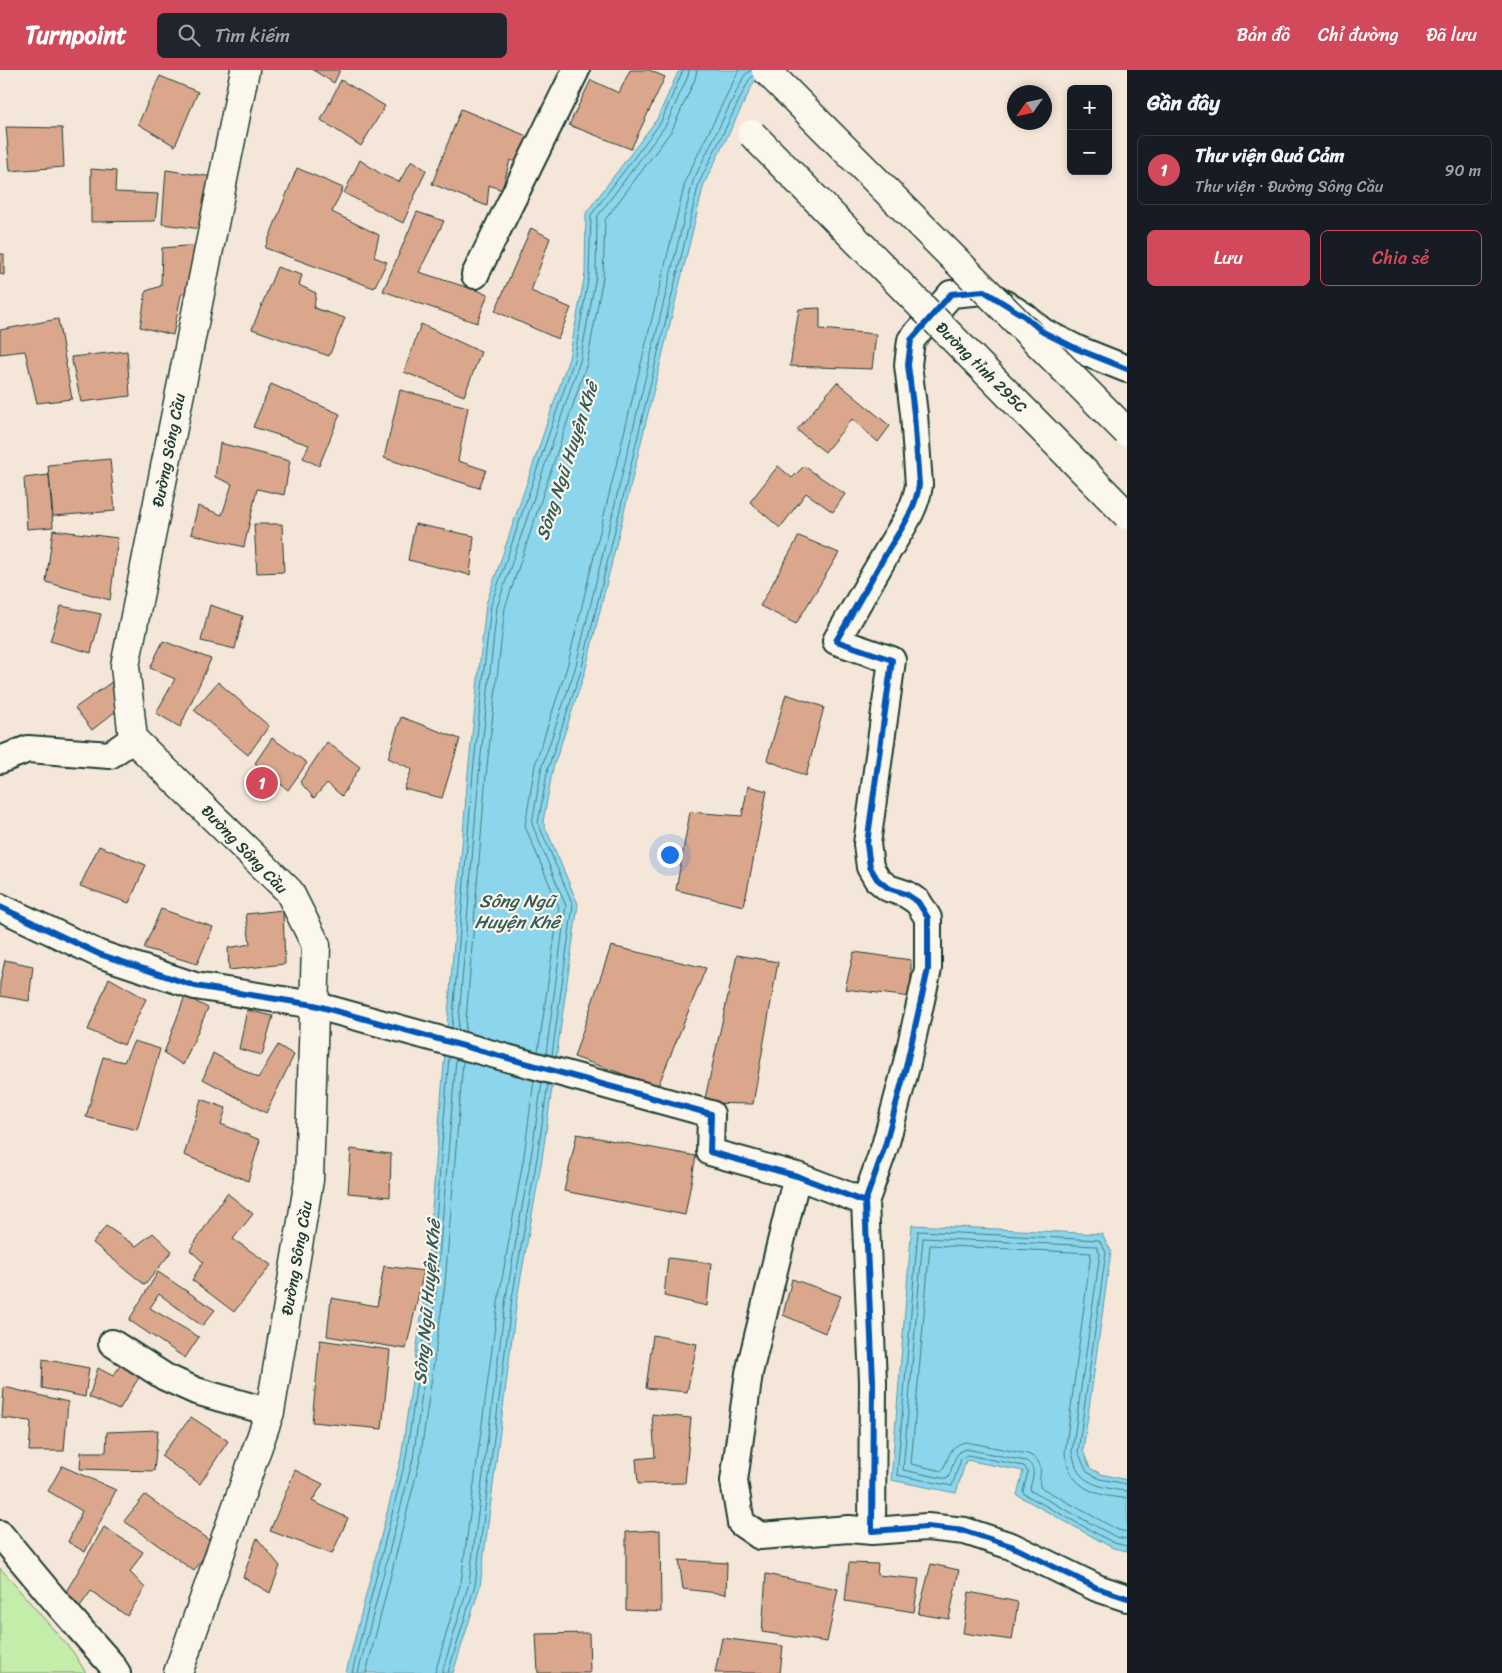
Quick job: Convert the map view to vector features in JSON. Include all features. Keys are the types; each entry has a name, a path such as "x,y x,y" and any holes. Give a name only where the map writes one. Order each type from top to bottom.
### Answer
{"main road":[{"name":"Đường Sông Cầu","path":"178,1673 270,1412 309,1180 316,945 289,891 133,739 125,666 246,70"},
{"path":"766,70 1127,432"},
{"name":"Đường tỉnh 295C","path":"752,134 1127,515"}],"street":[{"path":"474,275 576,70"},
{"path":"872,1531 873,1380 865,1202 885,1146 906,1067 928,969 928,918 918,902 906,894 888,888 877,879 870,867 867,844 892,660 836,641 906,522 918,494 914,414 908,365 911,340 952,294 984,291 1024,316 1043,332 1077,350 1127,369"},
{"path":"0,760 28,749 110,755 133,739"},
{"path":"0,907 99,954 195,986 314,1005 711,1114 710,1152 797,1176 865,1202"},
{"path":"797,1176 749,1373 734,1481 741,1523 760,1536 849,1529 872,1531 927,1527 965,1531 1011,1546 1098,1588 1127,1598"},
{"path":"112,1343 165,1377 196,1391 270,1412"},
{"path":"0,1534 117,1673"}],"green space":[{"path":"0,1568 73,1652 86,1673 0,1673"}],"water":[{"name":"Sông Ngũ Huyện Khê","path":"679,70 770,70 754,82 704,184 585,672 553,768 543,822 578,904 542,1159 517,1299 480,1586 453,1673 346,1673 401,1458 426,1282 468,773 486,604 569,358 585,274 586,213 657,119"},
{"path":"912,1225 1102,1234 1111,1251 1083,1451 1090,1468 1101,1474 1127,1480 1127,1551 1113,1548 1017,1495 1023,1471 966,1460 956,1493 891,1480"}],"building":[{"path":"313,70 340,70 334,83"},
{"path":"630,70 649,70 665,77 631,149 569,125 591,80 619,93"},
{"path":"160,76 198,92 175,146 138,124"},
{"path":"341,80 385,106 361,146 321,120"},
{"path":"461,109 539,141 532,168 510,160 502,190 489,185 487,206 432,184"},
{"path":"6,127 62,128 64,167 10,171"},
{"path":"360,160 381,174 399,182 412,160 426,170 403,223 344,193"},
{"path":"297,168 343,188 332,212 379,235 374,257 387,262 374,288 265,248"},
{"path":"91,169 116,171 115,192 158,194 155,221 91,222"},
{"path":"166,170 220,178 209,230 162,224"},
{"path":"417,212 444,221 419,272 488,294 477,323 383,291"},
{"path":"531,228 550,238 531,291 571,308 558,339 495,311"},
{"path":"198,245 197,284 181,295 173,335 140,327 146,291 161,286 162,248"},
{"path":"0,254 4,254 4,275 0,274"},
{"path":"277,267 302,275 299,285 316,293 314,308 345,318 329,356 252,329"},
{"path":"820,308 820,329 876,334 872,369 790,366 799,309"},
{"path":"58,319 72,399 37,403 25,351 0,354 0,330"},
{"path":"421,324 481,352 464,396 404,372"},
{"path":"127,351 130,396 81,402 71,357"},
{"path":"837,382 890,426 878,442 852,419 825,452 797,430"},
{"path":"271,384 340,414 319,466 303,458 309,445 253,427"},
{"path":"400,390 468,407 458,461 486,470 479,488 384,458"},
{"path":"220,443 290,461 284,495 257,489 244,547 191,534 198,506 222,515 232,484 215,477"},
{"path":"110,459 115,511 53,516 48,465"},
{"path":"778,466 792,478 804,466 845,494 833,512 806,493 780,528 750,502"},
{"path":"49,475 53,527 27,529 24,478"},
{"path":"254,524 282,524 284,572 257,573"},
{"path":"415,524 474,536 470,575 408,560"},
{"path":"53,530 118,538 110,600 46,582"},
{"path":"799,536 839,553 796,624 760,606"},
{"path":"210,605 243,616 235,649 201,641"},
{"path":"61,606 101,614 91,653 50,641"},
{"path":"163,641 211,659 180,727 156,713 175,679 150,668"},
{"path":"113,681 126,703 92,730 75,708"},
{"path":"218,682 269,726 248,755 194,710"},
{"path":"786,694 824,707 806,776 767,760"},
{"path":"401,717 460,739 442,798 404,789 412,769 388,758"},
{"path":"272,738 307,763 288,790 255,763"},
{"path":"327,742 360,767 342,796 327,783 314,798 300,782"},
{"path":"748,786 767,791 744,906 676,890 690,812 742,816"},
{"path":"99,846 146,865 129,903 80,886"},
{"path":"161,909 213,927 197,964 144,948"},
{"path":"283,910 285,964 229,970 228,948 250,944 246,914"},
{"path":"611,946 706,968 658,1086 574,1057"},
{"path":"854,952 911,960 911,997 845,989"},
{"path":"737,955 778,962 753,1104 704,1103"},
{"path":"5,960 33,966 29,1001 0,996 0,983"},
{"path":"109,978 146,999 124,1045 88,1030"},
{"path":"185,996 208,1008 183,1065 164,1053"},
{"path":"247,1010 273,1016 262,1055 239,1049"},
{"path":"134,1041 160,1049 137,1130 86,1117 103,1057 124,1062"},
{"path":"278,1045 294,1055 266,1113 203,1079 213,1053 258,1078"},
{"path":"201,1099 226,1108 221,1124 260,1140 248,1181 184,1155"},
{"path":"577,1134 696,1156 685,1215 564,1191"},
{"path":"351,1149 391,1154 390,1197 348,1193"},
{"path":"227,1193 253,1214 233,1239 271,1265 234,1312 192,1280 203,1262 190,1250"},
{"path":"106,1226 136,1246 153,1233 172,1251 145,1285 93,1243"},
{"path":"668,1258 711,1263 707,1306 664,1296"},
{"path":"384,1266 424,1271 406,1349 327,1336 331,1298 377,1306"},
{"path":"158,1272 215,1310 202,1326 159,1294 150,1308 199,1337 185,1358 129,1320"},
{"path":"792,1279 841,1296 825,1333 783,1315"},
{"path":"653,1335 697,1344 687,1392 646,1388"},
{"path":"320,1340 390,1350 382,1429 312,1422"},
{"path":"43,1359 89,1368 85,1397 42,1388"},
{"path":"125,1359 143,1371 119,1410 89,1397 98,1368 113,1376"},
{"path":"4,1387 68,1402 64,1451 29,1451 30,1421 2,1418"},
{"path":"652,1414 691,1418 685,1483 638,1484 636,1459 655,1457"},
{"path":"191,1417 228,1441 200,1484 161,1456"},
{"path":"158,1430 154,1471 80,1469 81,1452 106,1452 107,1432"},
{"path":"62,1466 116,1490 85,1552 68,1542 82,1511 48,1491"},
{"path":"295,1470 323,1484 312,1501 348,1518 332,1554 270,1531"},
{"path":"145,1495 213,1543 194,1571 124,1521"},
{"path":"104,1527 143,1552 130,1572 145,1588 127,1616 91,1591 78,1609 63,1597"},
{"path":"660,1530 661,1612 626,1610 626,1532"},
{"path":"257,1538 280,1566 270,1593 243,1577"},
{"path":"679,1560 727,1563 726,1594 683,1589"},
{"path":"849,1563 878,1564 877,1575 919,1579 914,1612 845,1601"},
{"path":"931,1564 959,1570 949,1619 918,1614"},
{"path":"766,1574 838,1589 827,1642 762,1632"},
{"path":"969,1592 1018,1602 1012,1640 963,1633"},
{"path":"589,1633 590,1673 538,1673 536,1634"},
{"path":"722,1638 783,1646 780,1673 715,1673"}],"cycle path":[{"path":"865,1202 885,1146 906,1067 928,969 928,918 918,902 906,894 888,888 877,879 870,867 867,844 892,660 836,641 906,521 917,495 919,485 914,414 908,365 911,340 951,294 984,291 1024,316 1043,332 1077,349 1127,369"},
{"path":"0,907 99,954 195,986 314,1005 711,1114 710,1152 797,1176 865,1202 873,1381 872,1531 927,1527 965,1531 1011,1546 1097,1588 1127,1598"}],"place":[{"name":"Thư viện Quả Cảm","path":"262,783"}]}
